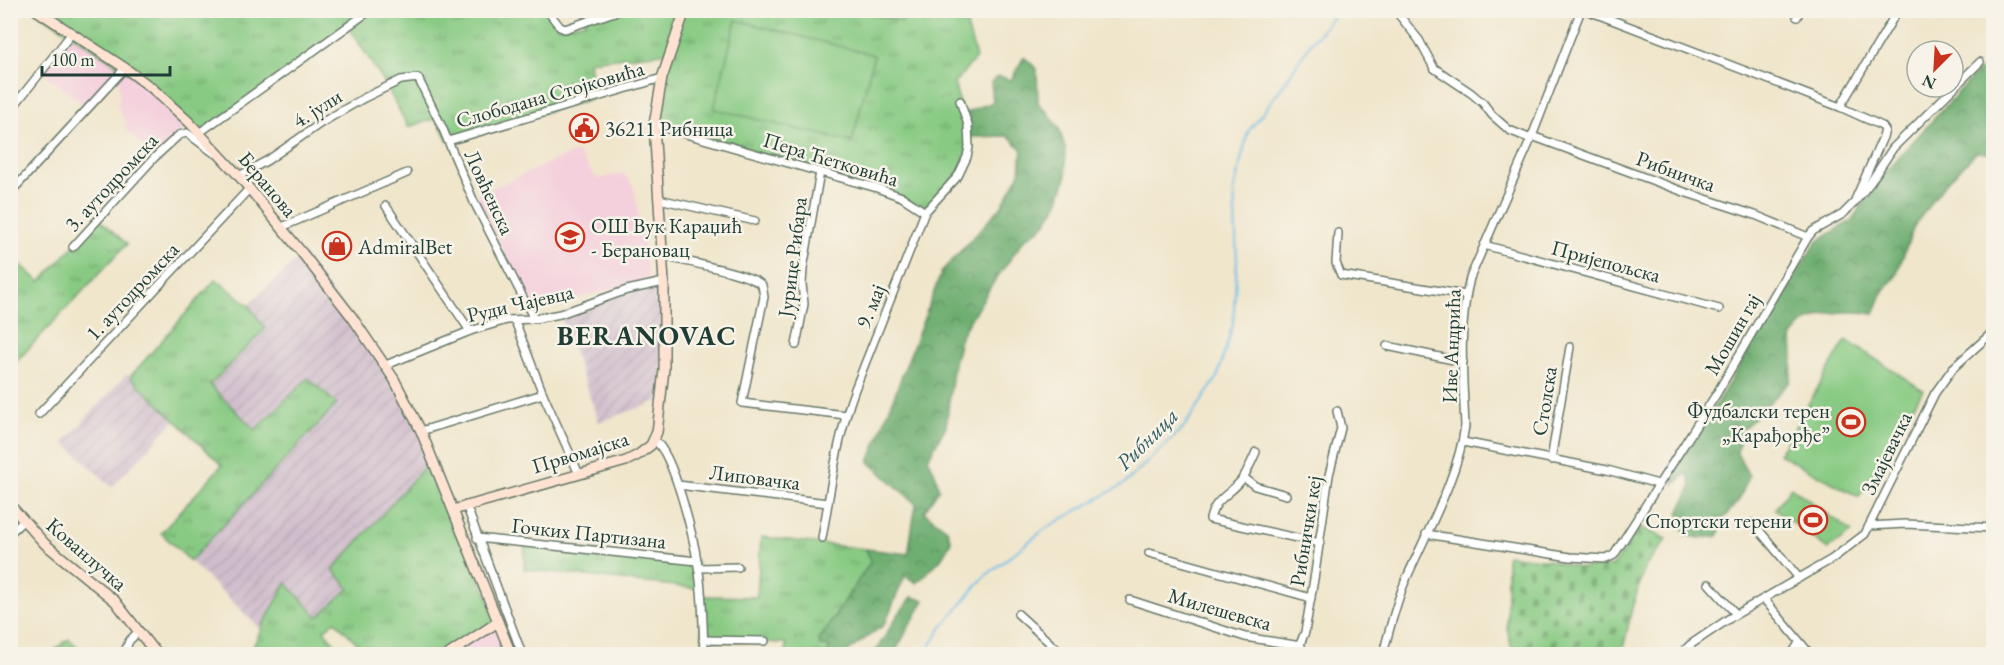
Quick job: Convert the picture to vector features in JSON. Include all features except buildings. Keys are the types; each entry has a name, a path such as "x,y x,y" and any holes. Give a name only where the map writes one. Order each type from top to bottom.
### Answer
{"main road":[{"name":"Беранова","path":"36,10 153,89 235,172 320,275 386,365 403,394 421,431 511,654"},
{"name":"Првомајска","path":"453,510 632,458 647,450 654,440 664,369 664,282 654,125 662,78 685,10"},
{"name":"Кованлучка","path":"10,505 45,544 110,596 159,654"},
{"path":"448,654 498,622"}],"street":[{"path":"547,10 560,27 565,29 620,10"},
{"name":"Рибничка","path":"1395,10 1419,40 1434,68 1471,93 1509,129 1755,215 1808,237"},
{"name":"Иве Андрића","path":"1383,654 1403,588 1463,442 1465,426 1463,362 1466,294 1470,278 1532,137 1581,10"},
{"path":"1586,10 1840,107 1882,126 1885,130 1875,158 1857,192 1854,203"},
{"path":"1840,107 1898,10"},
{"path":"199,133 368,12"},
{"path":"10,111 72,33"},
{"name":"Мошин гај","path":"1426,534 1570,557 1606,559 1614,555 1717,393 1808,237 1843,214 1854,203 1893,148 1980,62"},
{"path":"10,193 125,68"},
{"name":"Ловћенска","path":"418,78 474,202 532,319"},
{"name":"4. јули","path":"235,172 267,160 321,123 364,99 401,80 418,78"},
{"name":"Слободана Стојковића","path":"448,141 662,78"},
{"name":"9. мај","path":"822,538 846,415 925,212 958,176 967,157 968,125 960,101"},
{"name":"Пера Ћетковића","path":"654,125 902,197 925,212"},
{"name":"3. аутодромска","path":"73,247 155,157 179,135 188,133 235,172"},
{"name":"Јурице Рибара","path":"796,345 804,304 803,269 819,172"},
{"path":"282,227 407,173"},
{"name":"1. аутодромска","path":"39,414 249,189"},
{"path":"659,199 755,221"},
{"path":"386,206 470,331"},
{"path":"1338,233 1336,263 1341,275 1466,294"},
{"name":"Пријепољска","path":"1484,245 1719,309"},
{"path":"662,256 749,278 760,283 764,288 742,404 846,415"},
{"name":"Руди Чајевца","path":"386,365 470,331 507,320 515,321 560,314 627,290 664,282"},
{"path":"521,336 532,319"},
{"path":"515,321 543,394 579,474"},
{"name":"Змајевачка","path":"1681,654 1690,645 1736,614 1832,559 1865,534 1935,393 1953,368 1994,331"},
{"path":"1387,346 1463,362"},
{"name":"Столска","path":"1551,460 1570,347"},
{"path":"421,431 543,394"},
{"name":"Рибнички кеј","path":"1296,654 1301,646 1311,598 1329,476 1341,428 1337,411"},
{"path":"654,440 663,449 678,485 698,565 704,654"},
{"name":"Столска","path":"1463,442 1607,470 1658,484"},
{"path":"1256,452 1244,477 1217,502 1210,519 1320,543"},
{"path":"1244,477 1255,486 1286,495"},
{"name":"Липовачка","path":"678,485 828,503"},
{"path":"466,505 522,654"},
{"path":"10,533 24,520"},
{"path":"1753,523 1799,578"},
{"path":"1869,526 1905,524 1994,528"},
{"name":"Гочких Партизана","path":"477,538 698,565 738,567"},
{"path":"1149,553 1311,598"},
{"path":"1709,584 1736,614"},
{"path":"1764,599 1810,654"},
{"name":"Милешевска","path":"1130,600 1245,637 1301,646"},
{"path":"1018,614 1062,654"},
{"path":"124,654 129,641 139,631"},
{"path":"703,640 765,641"},
{"path":"1792,654 1799,643"}],"shaded area":[{"path":"72,33 125,68 189,122 155,157 125,129 126,122 118,105 120,93 119,82 116,78 87,108 42,71"},
{"name":"ОШ Вук Караџић - Берановац","path":"577,152 597,179 624,173 634,187 649,279 533,310 476,196"},
{"path":"303,254 380,356 432,458 333,569 349,588 318,617 286,583 261,629 190,561 337,405 307,378 255,430 209,385 265,329 249,305"},
{"path":"664,282 661,400 599,422 560,314"},
{"path":"127,374 175,420 112,487 64,442"},
{"path":"498,622 511,654 449,654"}],"green space":[{"path":"547,10 560,27 586,22 579,10 956,11 966,22 976,58 954,83 969,137 963,167 925,212 902,197 654,125 671,52 589,61 594,98 448,141 437,118 408,127 387,87 348,26 199,133 153,89 36,11"},
{"path":"905,10 906,11 902,22 859,11"},
{"path":"736,20 874,55 852,142 714,109"},
{"path":"1024,57 1037,69 1038,103 1059,128 1065,148 1066,178 1057,206 1043,226 1024,240 993,283 962,333 954,363 946,426 928,459 939,489 924,512 947,529 951,542 941,559 917,583 905,576 884,625 844,654 827,654 830,647 820,646 819,640 871,561 866,549 908,554 916,504 869,462 942,271 1001,207 1020,173 1022,150 1009,136 969,137 965,113 993,102 991,82 999,76 1011,80"},
{"path":"1993,59 1993,154 1977,152 1945,184 1914,226 1896,276 1883,291 1874,314 1849,312 1817,317 1806,321 1792,336 1793,359 1790,382 1741,431 1737,453 1749,476 1739,500 1723,519 1718,536 1700,538 1685,535 1679,513 1691,487 1688,473 1674,484 1677,467 1816,242 1851,221 1884,173 1952,99 1965,99 1965,85"},
{"path":"99,219 127,244 15,363 10,359 10,255 40,282"},
{"path":"216,279 249,305 265,329 210,385 255,430 308,378 337,404 190,561 161,533 222,465 130,377"},
{"name":"Фудбалски терен „Карађорђе”","path":"1846,340 1923,390 1859,497 1779,454"},
{"path":"432,458 498,622 449,654 368,654 335,621 324,630 343,654 250,654 286,583 318,617 349,588 333,570"},
{"name":"Спортски терени","path":"1791,487 1852,532 1828,549 1775,509"},
{"path":"1640,527 1667,539 1645,567 1632,608 1622,654 1513,654 1507,628 1507,555 1548,560 1579,568 1613,566"},
{"path":"761,537 866,549 871,561 860,579 827,654 785,654 786,643 703,640 700,596 757,597"},
{"path":"525,543 697,561 700,589 524,569"},
{"path":"912,597 924,600 894,654 874,654 898,615"},
{"path":"69,639 85,654 52,654 58,647"}],"waterway":[{"name":"Рибница","path":"925,654 942,627 984,577 1046,528 1124,484 1184,427 1217,378 1233,324 1237,261 1234,189 1248,132 1309,46 1338,10"}],"place":[{"name":"36211 Рибница","path":"584,128"},
{"name":"ОШ Вук Караџић - Берановац","path":"570,237"},
{"name":"AdmiralBet","path":"337,246"},
{"name":"Фудбалски терен „Карађорђе”","path":"1851,422"},
{"name":"Спортски терени","path":"1813,520"}],"district":[{"name":"BERANOVAC","path":"647,335"}]}
